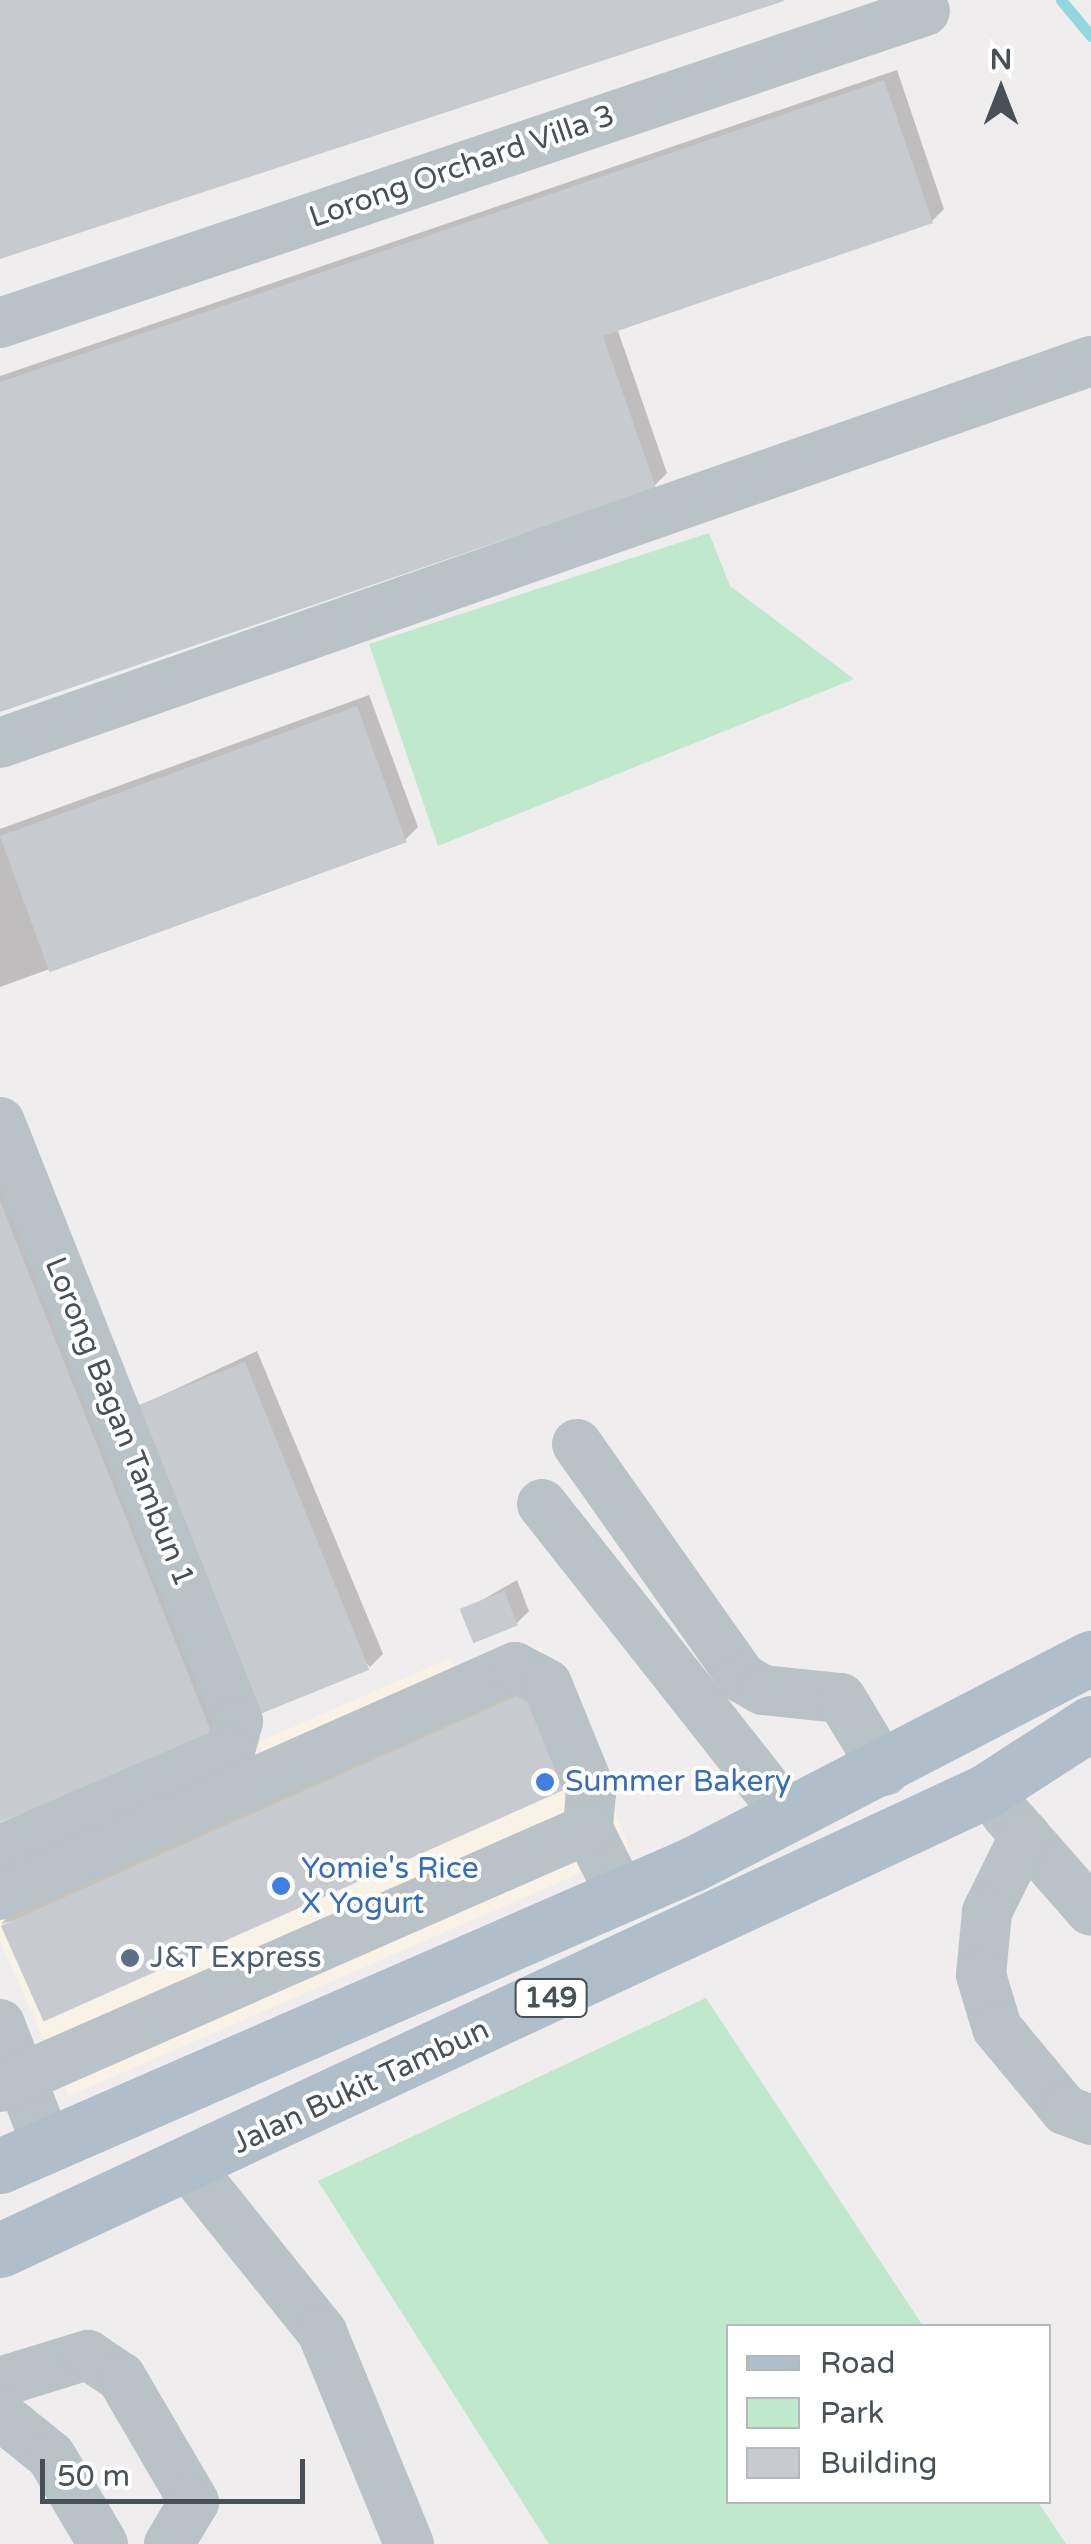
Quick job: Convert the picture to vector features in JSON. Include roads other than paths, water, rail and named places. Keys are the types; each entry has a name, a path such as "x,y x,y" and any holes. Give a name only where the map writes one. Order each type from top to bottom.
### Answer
{"main road":[{"name":"149","path":"24,2156 621,1895 789,1817 886,1770 1091,1658"},
{"name":"Jalan Bukit Tambun","path":"0,2250 190,2168 986,1790 1091,1724"}],"street":[{"name":"Lorong Orchard Villa 3","path":"0,322 925,11"},
{"path":"0,743 1091,362"},
{"name":"Lorong Bagan Tambun 1","path":"0,1122 238,1721 230,1751 0,1850"},
{"path":"576,1444 742,1678 763,1690 841,1698 886,1770"},
{"path":"542,1504 789,1817"},
{"path":"0,1894 515,1666 547,1684 591,1792 588,1829 621,1895"},
{"path":"986,1790 1091,1911"},
{"path":"11,2083 588,1829"},
{"path":"1024,1835 988,1912 981,1975 1008,2041 1065,2110 1091,2120"},
{"path":"0,2024 24,2156"},
{"path":"190,2168 322,2332 408,2544"},
{"path":"0,2382 88,2354 121,2377 194,2502 169,2544"},
{"path":"0,2415 51,2456 103,2544"}],"waterway":[{"path":"1061,0 1091,36"}],"place":[{"name":"Summer Bakery","path":"545,1782"},
{"name":"Yomie's Rice X Yogurt","path":"281,1886"},
{"name":"J&T Express","path":"130,1958"}]}
